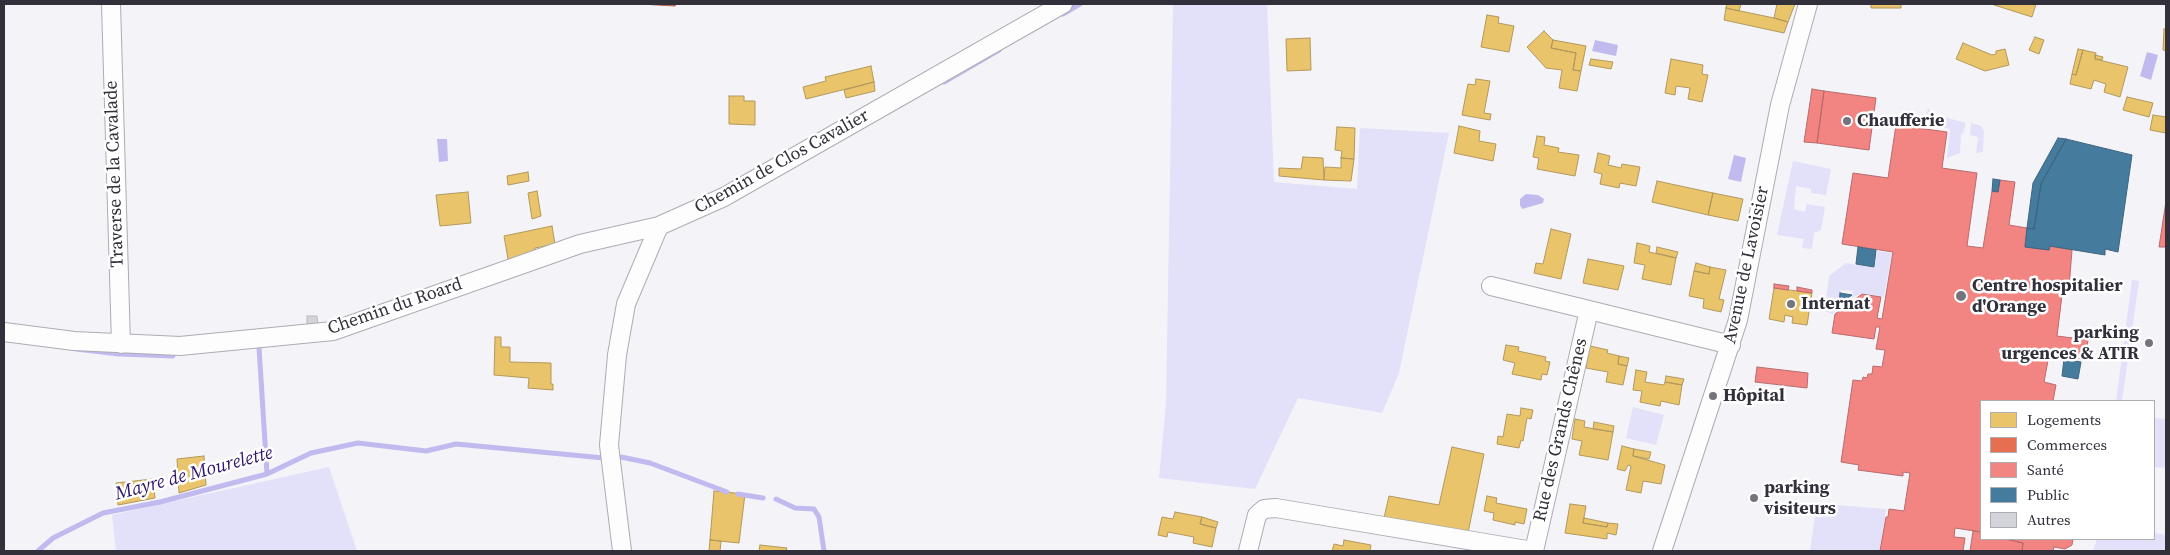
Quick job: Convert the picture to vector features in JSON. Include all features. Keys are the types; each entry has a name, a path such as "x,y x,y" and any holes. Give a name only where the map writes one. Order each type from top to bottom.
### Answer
{"street":[{"name":"Traverse de la Cavalade","path":"111,4 121,344"},
{"name":"Chemin de Clos Cavalier","path":"659,226 724,197 1063,4"},
{"name":"Avenue de Lavoisier","path":"1662,551 1730,345 1747,277 1780,105 1808,4"},
{"name":"Chemin du Roard","path":"4,332 121,344 180,346 333,332 580,244 659,226"},
{"path":"622,551 609,445 617,356 626,304 659,226"},
{"path":"1491,286 1730,345"},
{"name":"Rue des Grands Chênes","path":"1533,551 1589,310"},
{"path":"1248,551 1257,515 1264,509 1276,508 1533,551"}],"shaded area":[{"path":"1173,4 1267,4 1274,182 1357,189 1360,128 1449,133 1399,373 1382,413 1298,398 1255,489 1159,478 1166,403"},
{"path":"1595,40 1618,45 1616,56 1592,51"},
{"path":"2147,52 2158,55 2151,80 2140,76"},
{"path":"1928,108 1933,114 1966,123 1961,134 1960,153 1947,158 1950,129 1925,124"},
{"path":"1971,123 1981,126 1984,131 1983,152 1976,153 1978,137 1970,135"},
{"path":"437,139 447,139 448,161 439,162"},
{"path":"1734,155 1746,158 1741,182 1728,179"},
{"path":"1793,161 1831,169 1826,195 1811,193 1811,189 1796,186 1794,209 1805,212 1807,204 1825,207 1821,230 1814,233 1812,249 1802,248 1804,239 1777,235"},
{"path":"1526,194 1538,195 1544,199 1543,203 1522,209 1520,199"},
{"path":"1877,251 1892,253 1884,297 1862,293 1852,298 1853,291 1841,290 1837,311 1832,314 1825,311 1829,276 1846,263 1875,268"},
{"path":"2132,280 2139,281 2122,400 2116,400"},
{"path":"1633,407 1664,415 1656,445 1626,438"},
{"path":"2155,418 2166,419 2166,468 2155,467"},
{"path":"329,467 357,551 116,551 112,515"},
{"path":"1824,504 1886,509 1880,551 1810,551 1816,509"},
{"path":"2155,533 2166,535 2166,551 2093,551 2097,540 2155,540"}],"building: Logements":[{"path":"1727,4 1741,4 1739,11 1726,8"},
{"path":"1777,4 1795,4 1788,22 1774,18"},
{"path":"1871,4 1901,4 1901,8 1871,8"},
{"path":"1991,4 2036,4 2032,17"},
{"path":"1726,8 1788,22 1784,33 1724,20"},
{"path":"1487,15 1499,17 1498,23 1514,26 1509,52 1481,47"},
{"path":"2164,29 2166,29 2166,51 2163,50"},
{"path":"1544,31 1553,40 1551,48 1576,53 1573,70 1581,71 1577,91 1559,88 1562,70 1546,68 1527,47"},
{"path":"2035,37 2044,40 2039,54 2029,50"},
{"path":"1310,38 1311,70 1287,71 1286,39"},
{"path":"1553,40 1586,46 1581,71 1573,70 1576,53 1551,48"},
{"path":"1963,43 1992,55 1996,54 1996,51 2005,49 2009,65 1985,71 1956,59"},
{"path":"2078,49 2083,50 2076,75 2072,74"},
{"path":"2083,50 2096,53 2095,59 2128,67 2120,97 2104,92 2106,84 2094,80 2091,89 2070,84 2072,74 2076,75"},
{"path":"2095,55 2103,57 2102,60 2095,59"},
{"path":"1591,59 1613,62 1611,69 1589,65"},
{"path":"1671,59 1703,65 1702,74 1708,75 1702,102 1688,99 1690,88 1676,86 1675,95 1665,93"},
{"path":"871,66 874,82 806,99 803,87 826,81 825,77"},
{"path":"1476,79 1490,81 1484,113 1491,114 1490,120 1462,115 1468,84 1475,85"},
{"path":"874,82 875,91 846,98 844,90"},
{"path":"729,96 744,96 744,101 755,101 755,125 729,124"},
{"path":"2127,97 2153,103 2149,117 2123,110"},
{"path":"2153,115 2166,117 2166,133 2150,130"},
{"path":"1459,126 1480,131 1479,141 1496,144 1493,161 1454,153"},
{"path":"1337,127 1355,128 1354,159 1341,158 1342,151 1335,150"},
{"path":"1537,136 1545,137 1544,145 1559,148 1558,152 1579,155 1575,176 1537,169 1539,158 1533,157"},
{"path":"1598,153 1610,156 1608,165 1621,168 1622,164 1640,167 1636,186 1620,183 1619,188 1600,184 1602,174 1594,172"},
{"path":"1303,157 1323,158 1324,180 1279,176 1279,168 1301,169"},
{"path":"1341,158 1354,159 1351,181 1324,180 1325,167 1341,168"},
{"path":"528,172 529,181 508,185 507,176"},
{"path":"1657,181 1713,193 1708,215 1652,202"},
{"path":"537,191 541,216 532,219 528,193"},
{"path":"468,192 471,223 440,226 436,195"},
{"path":"1713,193 1743,199 1738,221 1708,215"},
{"path":"552,226 555,244 535,248 534,254 508,259 504,236"},
{"path":"1551,229 1571,234 1561,279 1534,273 1536,263 1543,264"},
{"path":"1637,243 1650,246 1649,252 1676,258 1671,285 1642,279 1645,265 1634,263"},
{"path":"1657,247 1678,252 1676,258 1656,253"},
{"path":"1588,259 1624,266 1618,290 1583,283"},
{"path":"1696,263 1710,267 1709,274 1694,271"},
{"path":"1710,267 1726,270 1719,299 1724,300 1721,312 1703,308 1704,299 1689,296 1694,271 1709,274"},
{"name":"Internat","path":"1774,288 1812,293 1807,325 1792,323 1793,317 1785,315 1784,322 1769,319"},
{"path":"495,337 501,337 501,347 510,347 510,362 551,363 551,384 553,384 553,390 528,388 529,378 494,375"},
{"path":"1506,345 1519,347 1518,351 1546,357 1545,361 1550,362 1547,375 1542,374 1541,380 1512,374 1515,363 1503,360"},
{"path":"1590,346 1608,350 1607,353 1619,356 1618,364 1627,366 1623,385 1606,382 1608,372 1586,368"},
{"path":"1619,356 1629,358 1627,366 1618,364"},
{"path":"1636,370 1647,372 1645,382 1664,385 1665,382 1682,385 1679,405 1661,401 1660,406 1640,402 1642,391 1633,390"},
{"path":"1666,376 1684,379 1682,385 1665,382"},
{"path":"1521,408 1533,410 1531,419 1527,418 1523,441 1521,440 1519,448 1497,444 1498,436 1503,437 1507,414 1520,416"},
{"path":"1575,419 1585,421 1584,427 1613,432 1608,460 1579,455 1582,441 1572,439"},
{"path":"1594,422 1614,426 1613,432 1593,429"},
{"path":"1622,446 1634,449 1633,456 1665,465 1661,484 1643,481 1641,493 1626,490 1631,466 1628,465 1625,471 1617,469"},
{"path":"1452,447 1484,454 1468,533 1384,518 1389,496 1439,505"},
{"path":"1634,449 1651,452 1649,459 1633,456"},
{"path":"204,456 206,485 179,493 177,459"},
{"path":"153,479 155,498 118,505 116,483"},
{"path":"714,491 745,494 739,543 710,540"},
{"path":"1487,496 1497,498 1496,503 1527,509 1524,524 1515,522 1515,525 1493,520 1494,513 1484,511"},
{"path":"1570,504 1586,506 1583,523 1607,527 1608,523 1618,524 1616,535 1607,533 1607,539 1565,533"},
{"path":"1175,512 1202,517 1200,524 1216,528 1212,547 1193,543 1194,537 1168,532 1167,537 1158,535 1162,517 1173,519"},
{"path":"1202,517 1218,522 1216,528 1200,524"},
{"path":"1584,518 1608,523 1607,527 1583,523"},
{"path":"710,540 721,541 720,551 709,551"},
{"path":"1344,540 1371,545 1370,551 1332,551 1334,544 1343,546"},
{"path":"760,545 787,548 786,551 759,551"}],"building: Commerces":[{"path":"640,4 676,4 675,6"}],"building: Santé":[{"path":"1812,89 1824,91 1817,143 1804,142"},
{"name":"Chaufferie","path":"1824,91 1876,98 1869,150 1817,143"},
{"path":"1896,125 1947,132 1942,168 1977,173 1967,246 1983,248 1992,191 1998,192 2000,180 2015,182 2009,225 2027,228 2025,247 2049,250 2050,246 2072,250 2069,288 2063,287 2057,336 2088,340 2085,359 2049,355 2044,382 2056,385 2053,400 1980,400 1980,532 1955,528 1954,537 1965,538 1963,551 1880,551 1889,509 1904,511 1910,473 1903,472 1903,476 1858,470 1859,465 1841,462 1853,380 1862,381 1863,377 1867,378 1868,374 1872,374 1873,366 1882,367 1885,350 1876,349 1880,327 1876,327 1874,339 1832,333 1835,314 1862,294 1881,297 1877,318 1882,319 1893,252 1842,244 1853,173 1888,178"},
{"path":"2166,201 2166,247 2159,247"},
{"path":"1774,284 1789,286 1788,290 1774,288"},
{"path":"1797,287 1812,290 1812,293 1797,291"},
{"path":"1757,367 1808,373 1807,388 1755,382"},
{"path":"1973,531 1980,532 1980,540 2010,540 2023,543 2022,551 1970,551"},
{"path":"2010,540 2073,540 2072,545 2065,549 2054,547 2053,551 2022,551 2023,543"}],"building: Public":[{"path":"2058,138 2066,139 2041,184 2034,229 2027,228 2033,183"},
{"path":"2066,139 2132,155 2118,252 2105,249 2105,255 2050,246 2049,250 2025,247 2027,228 2034,229 2041,184"},
{"path":"1993,179 2000,180 1998,192 1992,191"},
{"path":"1858,247 1876,250 1874,267 1856,264"},
{"path":"1840,293 1852,295 1839,305"},
{"path":"1848,298 1852,302 1846,306 1843,301"},
{"path":"2064,359 2081,362 2078,379 2062,376"}],"building: Autres":[{"path":"307,316 317,316 318,325 307,326"}],"waterway":[{"path":"1063,14 1080,4"},
{"path":"944,82 999,50"},
{"path":"259,347 267,474"},
{"path":"76,349 119,354 173,356"},
{"name":"Mayre de Mourelette","path":"38,551 53,538 103,513 160,502 267,474 311,453 358,443 426,451 456,444 604,458"},
{"name":"Mayre de Mourelette","path":"621,457 650,463 727,492"},
{"name":"Mayre de Mourelette","path":"738,494 763,498"},
{"name":"Mayre de Mourelette","path":"776,499 795,508 814,509 819,517 824,551"}],"place":[{"name":"Chaufferie","path":"1847,121"},
{"name":"Centre hospitalier d'Orange","path":"1961,296"},
{"name":"Internat","path":"1791,304"},
{"name":"parking urgences & ATIR","path":"2149,343"},
{"name":"Hôpital","path":"1713,396"},
{"name":"parking visiteurs","path":"1754,498"}]}
